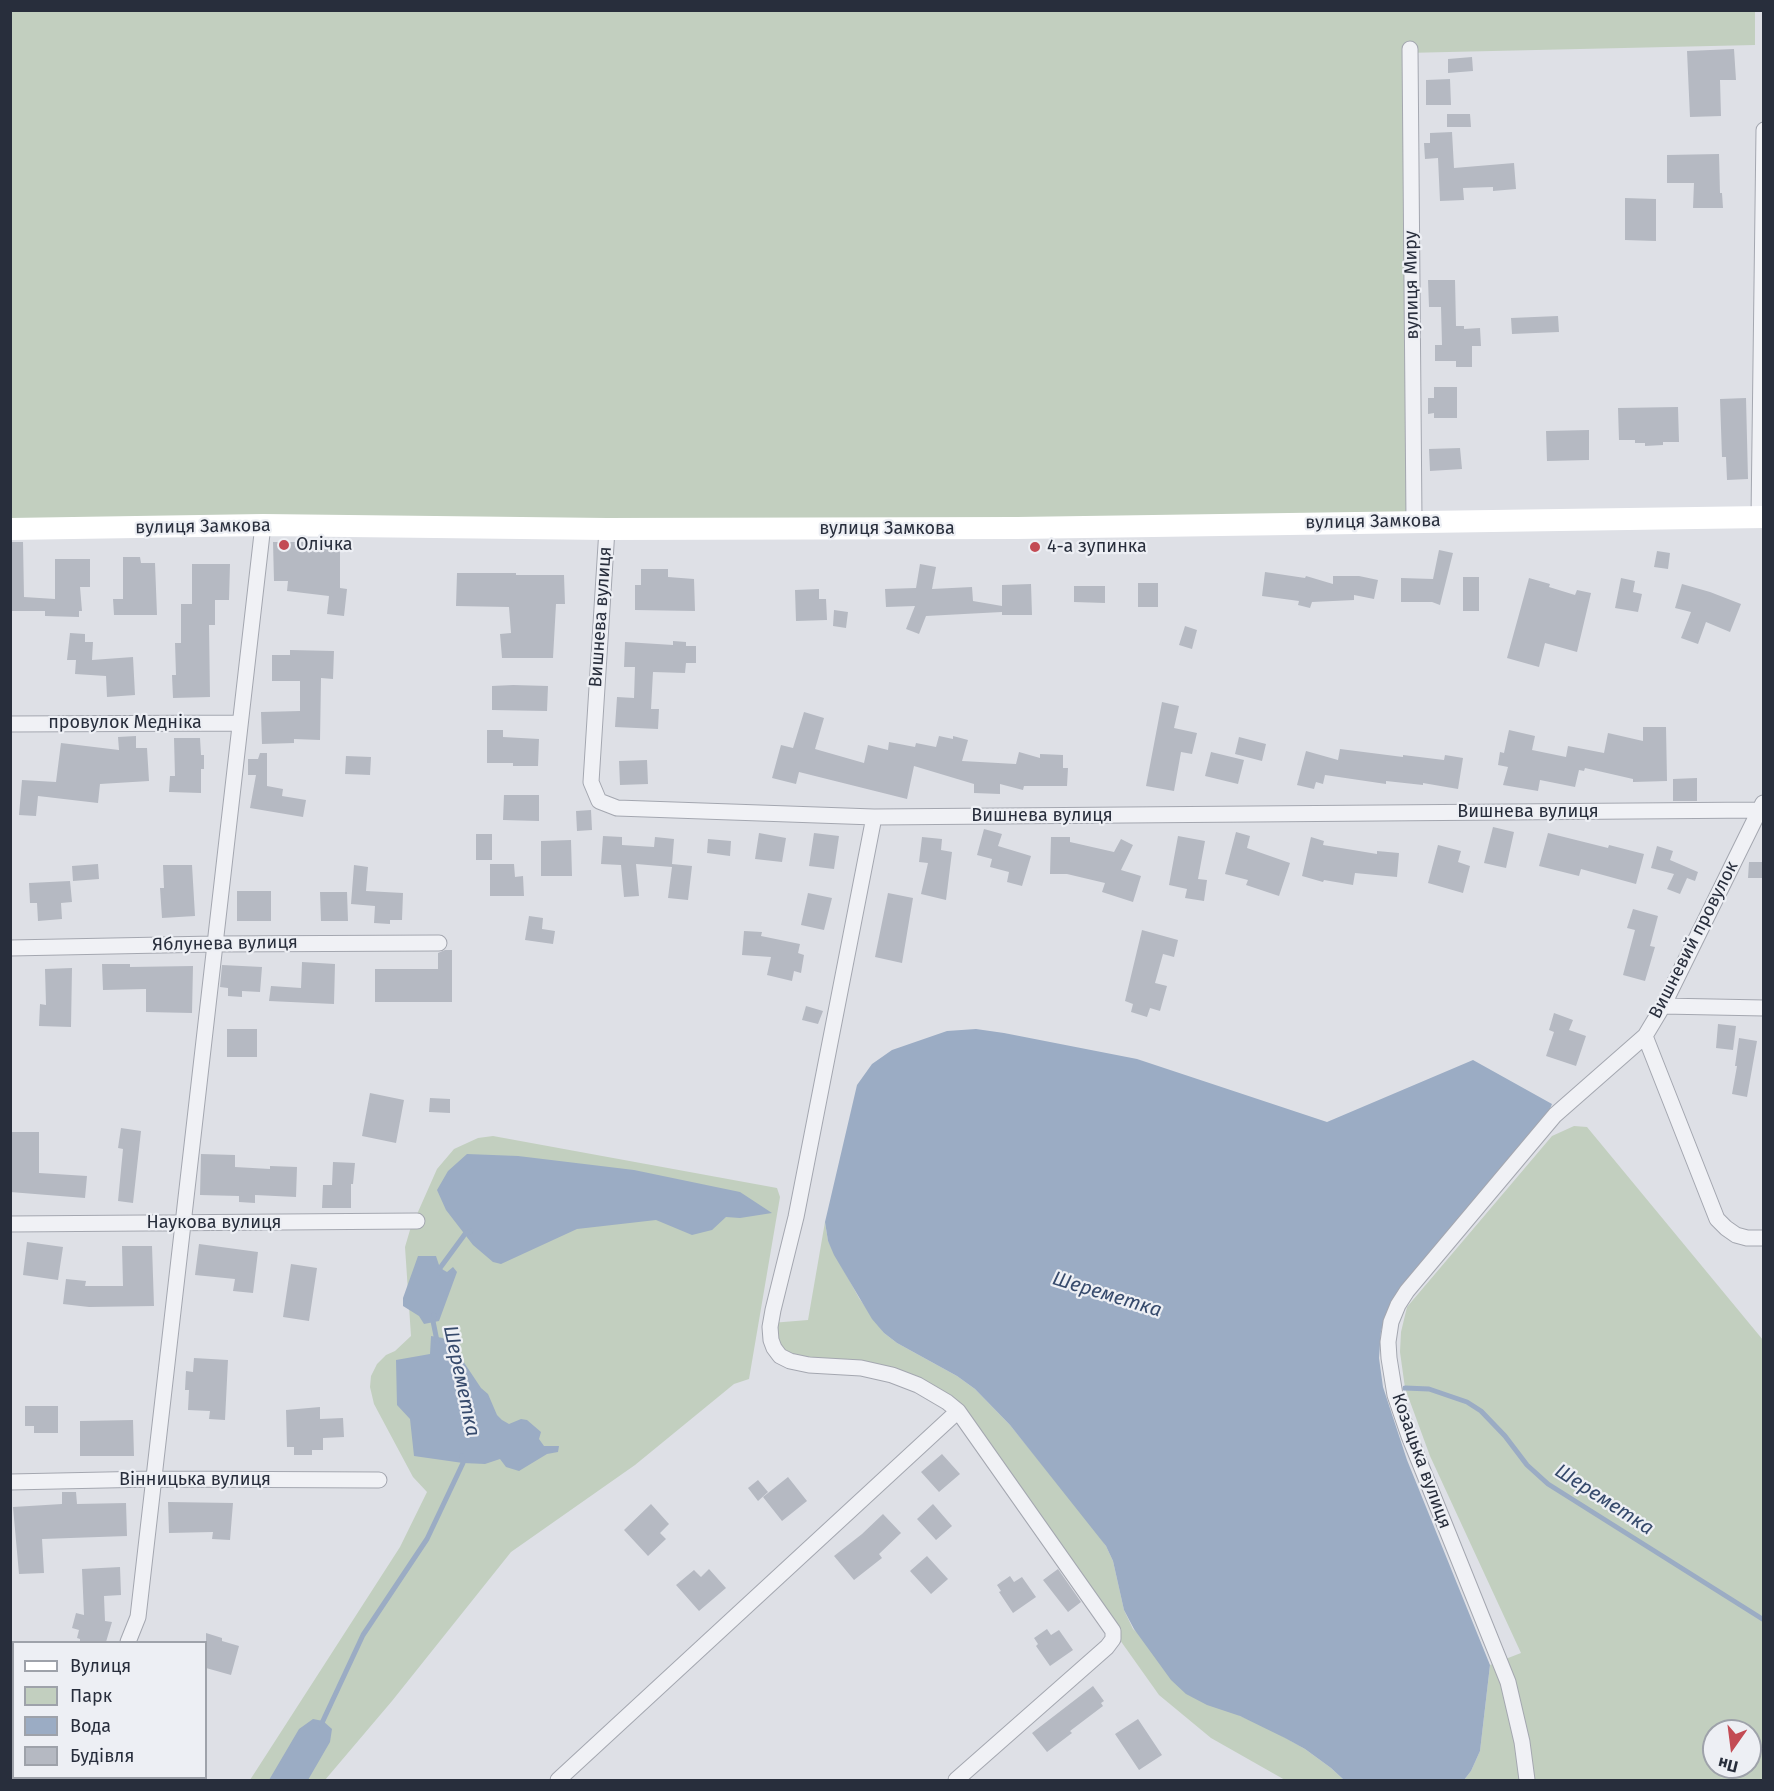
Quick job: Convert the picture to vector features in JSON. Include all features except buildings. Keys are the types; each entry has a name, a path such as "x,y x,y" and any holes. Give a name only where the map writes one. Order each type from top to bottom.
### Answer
{"street":[{"name":"вулиця Миру","path":"1410,49 1414,521"},
{"path":"1761,517 1764,130"},
{"name":"вулиця Замкова","path":"10,529 263,525 607,530 1017,528 1761,517"},
{"path":"128,1641 138,1617 263,525"},
{"name":"Вишнева вулиця","path":"607,530 591,782 599,801 617,808 874,817 1761,806"},
{"name":"провулок Медніка","path":"10,724 240,723"},
{"name":"Вишневий провулок","path":"1555,1115 1645,1036 1663,1006 1761,806"},
{"path":"874,817 796,1217 773,1310 771,1340 780,1356 790,1361 808,1365 861,1368 892,1375 934,1393 958,1412 1113,1631 1113,1639 1107,1647 956,1780"},
{"name":"Яблунева вулиця","path":"10,948 439,943"},
{"path":"1663,1006 1764,1008"},
{"path":"1645,1036 1717,1219 1736,1234 1748,1238 1764,1238"},
{"name":"Козацька вулиця","path":"1527,1780 1522,1742 1508,1682 1405,1426 1395,1395 1388,1342 1391,1322 1407,1291 1555,1115"},
{"name":"Наукова вулиця","path":"10,1224 417,1221"},
{"path":"558,1780 958,1412"},
{"name":"Вінницька вулиця","path":"10,1482 153,1479 379,1480"}],"green space":[{"path":"1755,10 1755,45 1405,53 1414,521 11,530 10,11"},
{"path":"1574,1126 1587,1127 1763,1340 1763,1780 1464,1780 1480,1751 1490,1665 1521,1653 1430,1456 1405,1388 1400,1352 1401,1332 1407,1307 1552,1136"},
{"path":"493,1136 777,1188 780,1197 749,1379 734,1384 635,1465 511,1552 392,1701 325,1780 250,1780 400,1547 427,1492 413,1477 374,1404 370,1387 371,1376 377,1364 386,1355 395,1351 411,1336 405,1247 410,1230 437,1169 454,1149 478,1138"},
{"path":"825,1222 828,1241 859,1298 884,1333 975,1389 1010,1425 1094,1528 1113,1561 1124,1610 1133,1629 1240,1716 1263,1725 1305,1749 1344,1780 1285,1780 1211,1738 1159,1695 958,1412 918,1385 790,1361 770,1327 771,1323 808,1320"}],"water":[{"path":"976,1029 1137,1059 1327,1122 1473,1060 1552,1104 1547,1116 1390,1304 1381,1331 1379,1358 1383,1387 1407,1460 1490,1665 1480,1751 1464,1780 1344,1780 1305,1749 1285,1738 1240,1716 1207,1705 1186,1694 1171,1680 1134,1629 1124,1610 1113,1561 1106,1546 1010,1425 975,1389 957,1376 897,1343 872,1319 834,1255 828,1241 825,1222 857,1085 872,1064 892,1050 947,1031"},
{"path":"467,1154 518,1156 634,1170 740,1192 772,1213 740,1218 726,1217 712,1230 692,1235 656,1220 577,1229 501,1264 493,1262 473,1245 446,1210 437,1190 448,1171"},
{"path":"418,1256 436,1256 440,1268 447,1272 453,1267 457,1272 439,1321 424,1324 419,1316 403,1306 403,1298"},
{"path":"431,1336 443,1338 457,1352 481,1388 488,1394 497,1415 502,1420 509,1424 521,1419 527,1420 541,1432 539,1439 544,1446 559,1446 558,1452 547,1454 519,1471 506,1467 500,1459 485,1464 414,1456 410,1419 397,1405 396,1360 430,1354"},
{"path":"313,1719 323,1721 332,1729 330,1742 308,1780 269,1780 299,1729"}],"waterway":[{"name":"Шереметка","path":"440,1273 440,1268 465,1234 471,1231"},
{"name":"Шереметка","path":"434,1315 437,1341"},
{"name":"Шереметка","path":"1405,1388 1429,1389 1467,1402 1481,1411 1505,1436 1527,1465 1548,1484 1764,1620"},
{"name":"Шереметка","path":"321,1725 363,1635 427,1539 463,1463 462,1456"}],"place":[{"name":"Олічка","path":"284,545"},
{"name":"4-а зупинка","path":"1035,547"}]}
